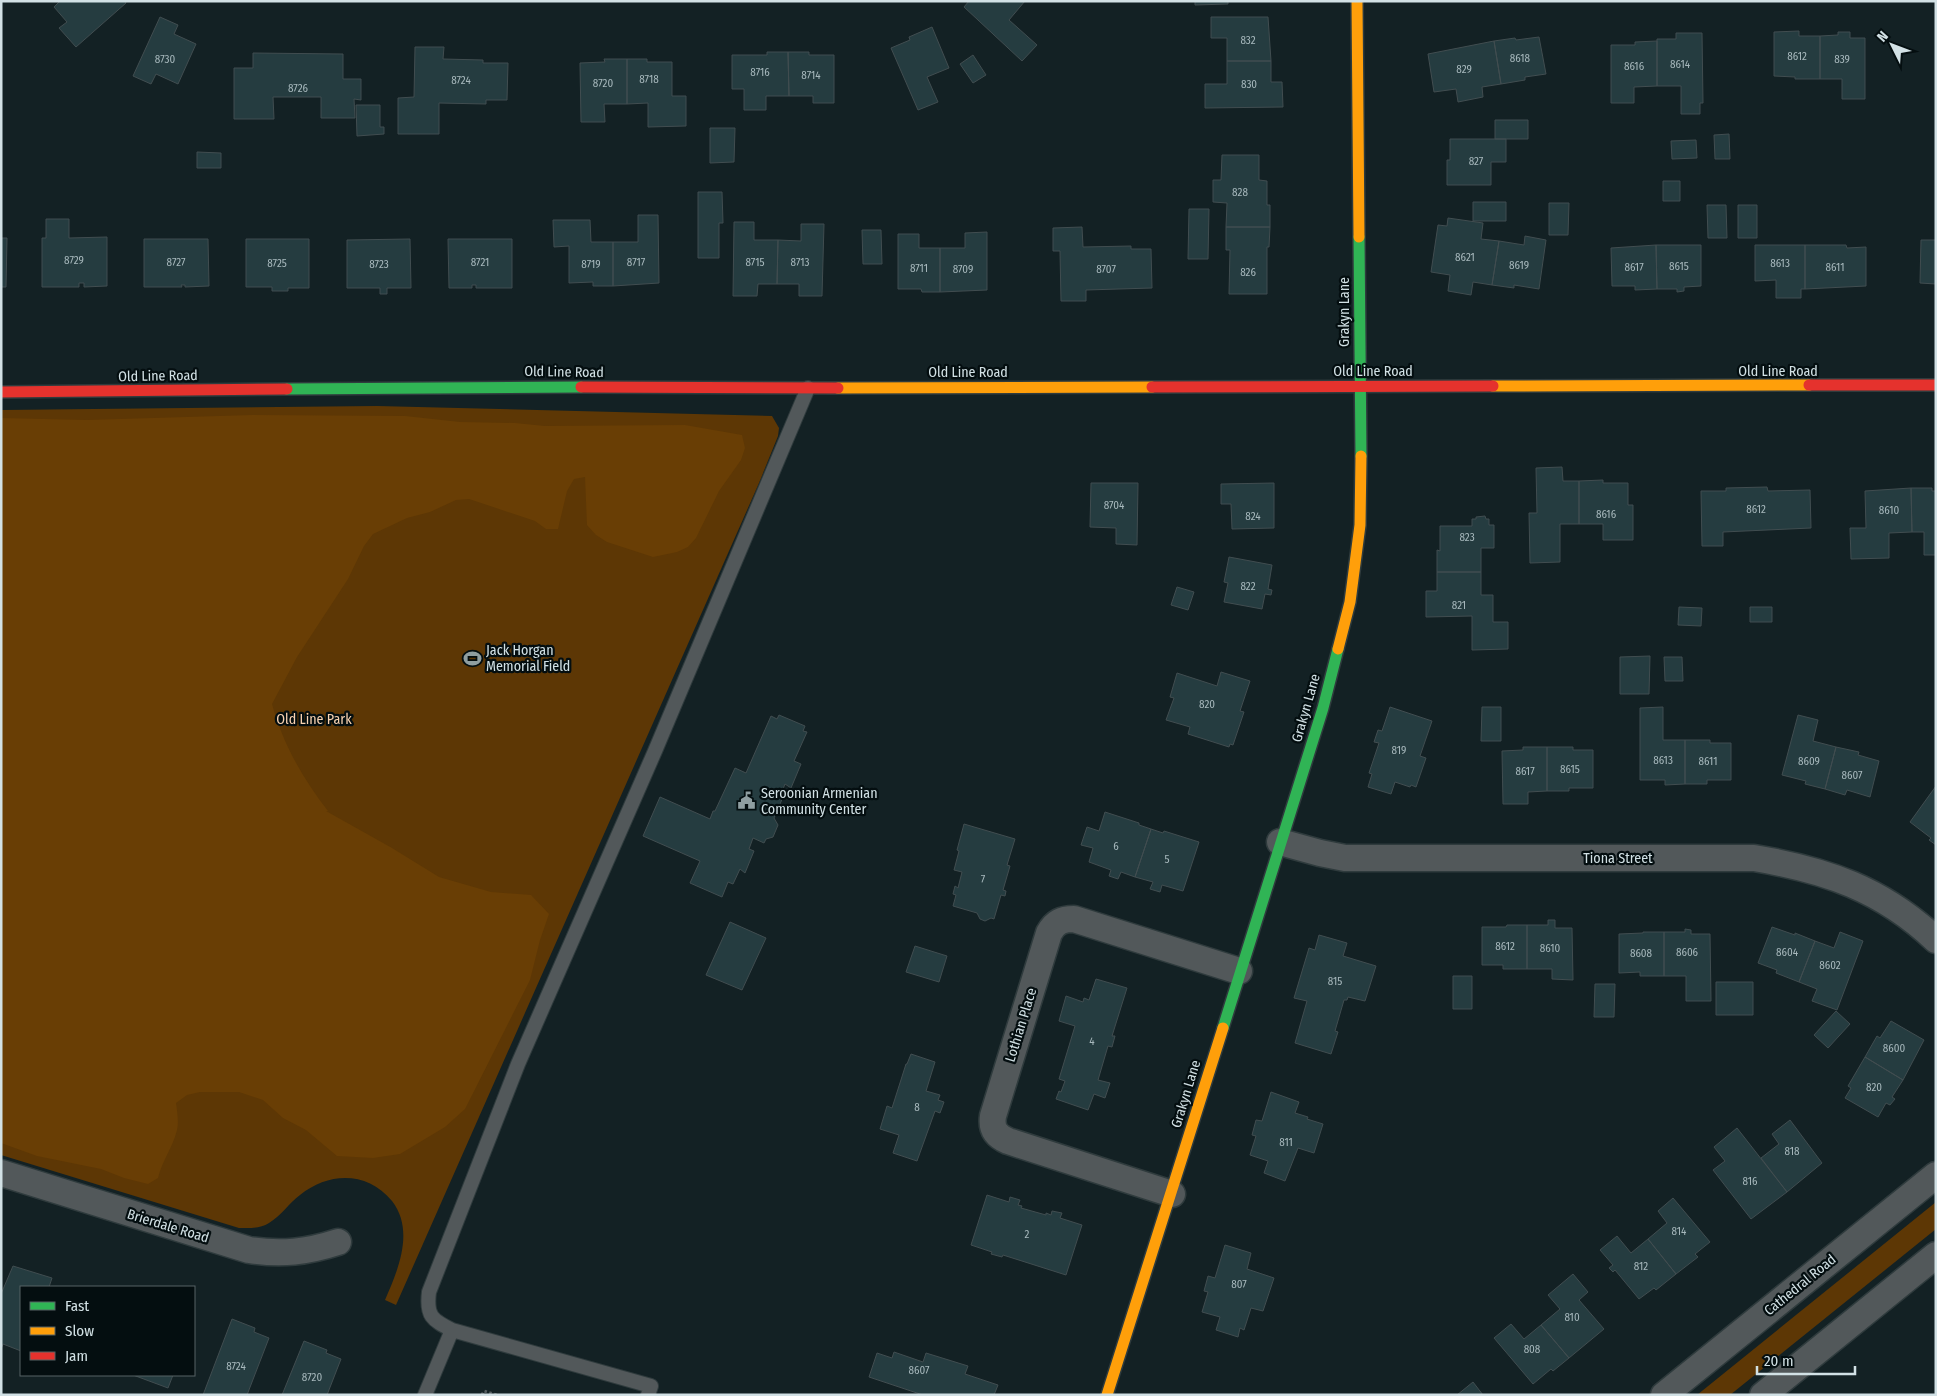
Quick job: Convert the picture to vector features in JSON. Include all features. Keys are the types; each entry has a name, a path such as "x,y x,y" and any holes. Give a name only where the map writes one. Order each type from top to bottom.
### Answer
{"street":[{"name":"Grakyn Lane","path":"1107,1395 1172,1194 1323,708 1350,602 1360,525 1357,1"},
{"name":"Old Line Road","path":"1,392 495,386 808,388 1936,385"},
{"name":"Tiona Street","path":"1280,842 1345,858 1754,858 1828,874 1854,885 1881,898 1936,940"},
{"name":"Lothian Place","path":"1172,1194 1000,1138 994,1131 992,1124 996,1107 1049,933 1059,921 1074,919 1240,971"},
{"name":"Brierdale Road","path":"1,1173 249,1250 268,1253 313,1250 338,1242"},
{"name":"Cathedral Road","path":"1664,1395 1936,1175"},
{"path":"1770,1393 1936,1255"}],"lane":[{"path":"648,1395 651,1386 452,1330 436,1322 429,1314 427,1306 428,1292 518,1064 655,751 808,388"},
{"path":"425,1395 452,1330"}],"path":[{"path":"482,1395 484,1391 496,1395"}],"green space":[{"name":"Old Line Park","path":"377,406 772,416 779,428 778,436 759,483 396,1305 385,1300 395,1276 402,1250 402,1225 399,1213 392,1201 371,1184 348,1178 323,1182 311,1187 300,1195 266,1225 254,1228 239,1228 1,1155 1,410"},
{"path":"1936,1202 1936,1229 1730,1395 1697,1395"}],"shaded area":[{"name":"Old Line Park","path":"252,415 405,416 460,422 515,423 545,426 685,425 742,435 745,448 741,460 719,491 696,538 688,547 677,552 653,557 607,542 596,535 587,525 585,477 574,479 567,491 558,529 546,529 535,521 469,499 456,500 430,512 407,518 373,534 364,546 348,579 297,657 272,704 277,719 295,761 328,811 326,811 439,877 491,892 531,895 549,914 530,980 465,1109 445,1127 400,1154 373,1158 337,1156 306,1130 283,1118 263,1100 239,1092 200,1092 187,1095 176,1103 178,1124 175,1136 158,1178 148,1184 124,1178 101,1169 37,1156 1,1143 1,418 87,420"}],"building":[{"path":"60,1 125,1 126,3 76,47 59,28 67,22 54,7"},
{"path":"969,1 1025,1 1009,20 1037,45 1022,61 964,7"},
{"path":"1195,1 1228,1 1228,4 1195,5"},
{"path":"160,17 178,25 174,34 196,44 178,84 156,74 151,84 133,76"},
{"path":"1211,17 1268,17 1271,61 1227,61 1227,38 1211,38"},
{"path":"932,27 949,68 927,77 938,102 918,110 891,48 910,40 909,37"},
{"path":"1799,31 1799,36 1820,36 1820,79 1795,79 1795,77 1774,76 1774,32"},
{"path":"1838,32 1850,32 1850,38 1865,38 1865,99 1842,99 1842,79 1820,79 1820,36 1838,35"},
{"path":"1676,33 1702,33 1703,103 1700,103 1700,114 1681,114 1681,86 1657,86 1657,39 1676,39"},
{"path":"1539,37 1546,74 1525,77 1525,80 1501,84 1494,41"},
{"path":"1494,41 1501,84 1482,87 1483,97 1458,102 1456,89 1434,92 1428,54"},
{"path":"1657,41 1657,86 1634,87 1634,103 1611,103 1611,45 1635,45 1635,42"},
{"path":"415,47 444,47 443,59 483,60 483,63 508,63 507,100 486,100 486,104 439,103 439,134 398,134 398,98 414,97"},
{"path":"767,52 788,52 789,96 766,96 766,110 744,110 744,89 732,89 732,55 767,55"},
{"path":"788,52 809,52 809,55 834,55 834,103 813,103 813,96 789,96"},
{"path":"253,53 343,54 343,79 361,79 361,100 354,99 355,118 321,118 321,97 273,97 274,119 234,119 234,68 253,68"},
{"path":"973,55 986,75 973,83 960,64"},
{"path":"604,59 627,59 627,104 604,104 605,122 581,122 580,63 605,62"},
{"path":"627,59 647,59 647,62 672,62 672,96 686,96 686,126 648,127 648,103 627,104"},
{"path":"1227,61 1271,61 1271,82 1282,82 1283,107 1205,108 1205,84 1227,84"},
{"path":"356,105 380,105 380,127 384,127 384,134 357,136"},
{"path":"1495,120 1528,120 1528,139 1495,139"},
{"path":"710,128 735,128 734,162 710,163"},
{"path":"1729,134 1730,159 1715,159 1714,135"},
{"path":"1450,139 1506,139 1506,162 1491,162 1491,185 1447,185 1447,160 1450,160"},
{"path":"1696,140 1697,158 1672,159 1671,141"},
{"path":"197,152 221,153 221,168 197,168"},
{"path":"1222,155 1259,155 1259,180 1267,181 1267,205 1270,205 1270,227 1226,227 1227,203 1213,202 1213,180 1221,180"},
{"path":"1663,181 1680,181 1680,201 1663,201"},
{"path":"698,192 722,192 723,223 719,223 719,258 698,258"},
{"path":"1473,202 1506,202 1506,221 1473,221"},
{"path":"1549,203 1569,203 1568,235 1549,235"},
{"path":"1707,205 1726,205 1727,238 1708,238"},
{"path":"1738,205 1757,205 1757,238 1738,238"},
{"path":"1189,209 1209,209 1208,259 1188,259"},
{"path":"638,215 658,215 659,283 613,286 613,242 638,242"},
{"path":"1448,218 1483,223 1481,239 1499,241 1492,285 1473,282 1471,295 1448,291 1450,275 1431,272 1438,225 1447,226"},
{"path":"46,219 69,219 69,238 107,237 107,286 84,287 84,283 79,283 79,287 42,287 42,238 46,238"},
{"path":"553,220 590,220 591,242 613,242 613,286 593,286 593,282 569,283 569,246 554,247"},
{"path":"734,222 754,222 754,240 778,240 777,284 758,284 757,296 733,296"},
{"path":"801,224 824,224 822,296 799,296 799,284 777,284 778,240 801,241"},
{"path":"1082,227 1083,247 1131,246 1131,249 1151,249 1152,288 1086,290 1086,301 1061,301 1060,251 1053,251 1053,228"},
{"path":"1226,227 1270,227 1269,247 1267,247 1267,294 1229,294 1230,250 1226,250"},
{"path":"862,230 881,230 882,264 863,264"},
{"path":"987,232 987,290 940,292 940,248 965,248 965,233"},
{"path":"898,234 919,234 919,248 940,248 940,292 922,292 921,289 898,289"},
{"path":"1525,236 1546,240 1539,289 1514,285 1514,288 1492,285 1499,241 1524,245"},
{"path":"1,238 7,238 6,287 1,287"},
{"path":"144,239 208,239 209,286 144,287"},
{"path":"246,239 309,239 309,288 288,288 288,291 272,291 272,287 246,287"},
{"path":"410,239 411,288 387,288 387,294 380,294 380,288 347,288 347,240"},
{"path":"448,239 512,239 512,288 476,288 476,285 472,285 472,288 449,288"},
{"path":"1921,240 1936,240 1936,284 1920,283"},
{"path":"1656,245 1701,245 1701,286 1684,287 1684,291 1677,292 1677,289 1657,289"},
{"path":"1656,245 1657,289 1635,290 1635,286 1612,286 1611,248"},
{"path":"1755,245 1805,245 1805,289 1801,289 1801,298 1776,298 1776,280 1755,281"},
{"path":"1805,245 1846,245 1847,248 1866,247 1866,286 1805,289"},
{"path":"1562,467 1563,481 1579,481 1579,524 1560,524 1560,562 1530,563 1529,513 1537,513 1536,468"},
{"path":"1603,480 1603,483 1628,483 1628,505 1633,505 1633,540 1603,540 1603,524 1579,524 1579,481"},
{"path":"1091,483 1138,483 1137,545 1116,544 1116,528 1090,527"},
{"path":"1274,483 1274,528 1232,529 1231,504 1221,504 1221,484"},
{"path":"1767,487 1768,491 1810,490 1811,528 1723,532 1723,546 1702,546 1701,491 1726,491 1726,488"},
{"path":"1911,488 1912,532 1889,533 1889,558 1851,559 1850,528 1866,528 1865,491"},
{"path":"1911,488 1932,488 1932,491 1936,491 1936,555 1924,555 1924,532 1912,532"},
{"path":"1485,516 1486,519 1489,519 1489,525 1494,525 1494,548 1481,548 1481,572 1437,572 1437,550 1440,551 1440,526 1472,526 1472,519"},
{"path":"1229,557 1272,565 1268,589 1272,590 1271,595 1265,594 1262,609 1224,602 1228,583 1224,582"},
{"path":"1437,572 1481,572 1481,595 1493,595 1493,622 1508,622 1508,649 1472,650 1472,616 1426,617 1426,591 1437,591"},
{"path":"1177,587 1194,592 1188,610 1171,605"},
{"path":"1679,607 1702,608 1701,626 1678,625"},
{"path":"1750,607 1772,607 1772,622 1750,622"},
{"path":"1650,656 1649,694 1620,694 1620,657"},
{"path":"1664,657 1682,657 1683,681 1665,681"},
{"path":"1221,672 1250,681 1240,711 1244,712 1233,745 1230,744 1229,747 1188,734 1190,727 1166,720 1174,698 1170,697 1177,673 1217,686"},
{"path":"1390,707 1432,721 1420,756 1426,758 1416,787 1395,782 1391,794 1368,787 1372,774 1369,773 1379,743 1374,742 1378,730 1382,731"},
{"path":"1482,707 1501,707 1501,741 1481,741"},
{"path":"1663,707 1663,740 1685,740 1685,784 1665,785 1665,780 1640,780 1640,708"},
{"path":"779,715 805,726 803,731 807,732 794,761 801,764 791,788 785,784 783,789 786,790 774,818 778,825 773,837 766,839 764,843 753,838 749,849 754,851 745,873 740,869 733,884 728,882 722,897 690,883 700,861 643,836 660,797 710,819 735,768 746,773 771,716 777,719"},
{"path":"1798,715 1818,720 1813,741 1836,747 1825,789 1805,784 1806,781 1782,775"},
{"path":"1685,740 1710,740 1710,743 1731,743 1731,780 1707,780 1707,784 1685,784"},
{"path":"1523,747 1547,747 1547,791 1528,792 1528,804 1503,804 1502,751 1523,750"},
{"path":"1547,747 1573,747 1573,750 1593,750 1593,788 1569,788 1569,791 1547,791"},
{"path":"1836,747 1859,752 1858,755 1879,761 1870,797 1847,790 1845,795 1825,789"},
{"path":"1936,786 1936,845 1929,840 1931,838 1910,822"},
{"path":"1105,812 1151,829 1135,877 1121,872 1118,879 1109,876 1111,870 1089,862 1093,848 1081,845 1087,827 1099,831"},
{"path":"964,824 1015,839 1007,865 1010,866 1003,890 1006,891 1005,896 1001,895 994,919 991,918 985,921 980,919 977,913 953,906 956,895 953,894 955,886 958,888 962,872 954,870"},
{"path":"1151,829 1199,842 1183,891 1162,885 1160,892 1150,889 1153,882 1135,877"},
{"path":"1548,920 1555,920 1555,928 1572,928 1573,980 1552,979 1552,969 1527,969 1527,925 1548,925"},
{"path":"730,922 766,938 742,990 706,975"},
{"path":"1507,925 1527,925 1527,969 1503,969 1503,965 1482,965 1482,927 1506,927"},
{"path":"1772,927 1815,941 1799,982 1776,973 1777,970 1758,963"},
{"path":"1685,929 1691,930 1691,934 1710,934 1711,1001 1686,1001 1686,976 1664,976 1664,932 1685,932"},
{"path":"1664,932 1664,976 1640,976 1640,972 1619,973 1619,934"},
{"path":"1840,932 1863,941 1837,1010 1812,1001 1817,989 1799,982 1815,941 1834,948"},
{"path":"1319,935 1347,943 1343,956 1376,966 1365,1001 1348,997 1347,1000 1344,1000 1335,1031 1338,1032 1331,1054 1295,1043 1307,1001 1294,998 1309,948 1315,950"},
{"path":"915,946 947,956 939,982 906,972"},
{"path":"1453,976 1472,976 1472,1009 1453,1009"},
{"path":"1096,979 1127,988 1112,1036 1115,1036 1112,1047 1108,1046 1098,1080 1110,1083 1105,1098 1094,1094 1088,1110 1056,1099 1065,1081 1059,1079 1075,1026 1059,1021 1066,996 1083,1002 1084,998 1089,1000"},
{"path":"1716,982 1753,982 1753,1015 1716,1015"},
{"path":"1595,984 1615,984 1614,1017 1594,1017"},
{"path":"1836,1011 1850,1024 1828,1048 1814,1035"},
{"path":"1891,1021 1924,1040 1903,1080 1865,1057 1877,1036 1880,1038"},
{"path":"911,1054 935,1062 926,1091 940,1095 938,1100 944,1102 940,1113 935,1111 917,1161 893,1153 899,1135 880,1129 887,1106 892,1108"},
{"path":"1865,1057 1903,1080 1892,1097 1895,1099 1890,1105 1886,1103 1878,1117 1845,1098 1851,1088 1848,1086"},
{"path":"1271,1092 1299,1102 1295,1113 1323,1124 1314,1153 1298,1148 1285,1181 1264,1173 1268,1161 1250,1155 1256,1136 1252,1135 1256,1120 1262,1121"},
{"path":"1790,1120 1822,1163 1787,1192 1761,1158 1779,1144 1772,1134"},
{"path":"1737,1128 1787,1192 1751,1219 1713,1170 1725,1161 1714,1147"},
{"path":"987,1195 1009,1202 1010,1197 1020,1200 1018,1205 1022,1206 1021,1208 1046,1215 1046,1213 1051,1215 1052,1211 1062,1213 1060,1218 1082,1225 1066,1275 1003,1255 1002,1257 991,1254 992,1252 971,1245"},
{"path":"1673,1198 1710,1242 1695,1254 1698,1257 1676,1274 1648,1239 1667,1223 1658,1211"},
{"path":"1617,1236 1631,1253 1648,1239 1676,1274 1656,1290 1654,1288 1639,1299 1615,1270 1613,1272 1609,1268 1613,1265 1600,1250"},
{"path":"1225,1245 1251,1253 1247,1269 1274,1278 1263,1311 1251,1308 1244,1330 1240,1328 1238,1337 1216,1330 1220,1317 1202,1312 1208,1292 1204,1291 1208,1276 1215,1278"},
{"path":"13,1266 52,1278 49,1286 20,1286 20,1351 3,1344 1,1349 1,1294"},
{"path":"1573,1274 1588,1292 1579,1300 1604,1329 1569,1358 1541,1325 1560,1309 1548,1295"},
{"path":"232,1319 255,1328 254,1332 269,1338 247,1395 203,1395"},
{"path":"1511,1324 1524,1339 1541,1325 1569,1358 1553,1371 1551,1369 1533,1384 1494,1338"},
{"path":"304,1341 327,1350 326,1353 341,1359 327,1395 282,1395"},
{"path":"894,1352 923,1362 926,1353 968,1366 965,1374 998,1385 994,1395 923,1395 869,1377 877,1353 892,1358"},
{"path":"136,1376 173,1376 168,1388"},
{"path":"1473,1382 1483,1395 1457,1395"}],"traffic: fast":[{"path":"1359,237 1361,456"},
{"path":"287,389 581,387"},
{"path":"1223,1028 1323,708 1338,649"}],"traffic: slow":[{"path":"1357,1 1359,237"},
{"path":"1493,386 1809,385"},
{"path":"838,388 1152,387"},
{"path":"1338,649 1350,602 1360,525 1361,456"},
{"path":"1107,1395 1223,1028"}],"traffic: jam":[{"path":"1809,385 1936,385"},
{"path":"1152,387 1493,386"},
{"path":"581,387 838,388"},
{"path":"1,392 287,389"}],"place":[{"name":"Jack Horgan Memorial Field","path":"472,658"},
{"name":"Seroonian Armenian Community Center","path":"747,801"}]}
